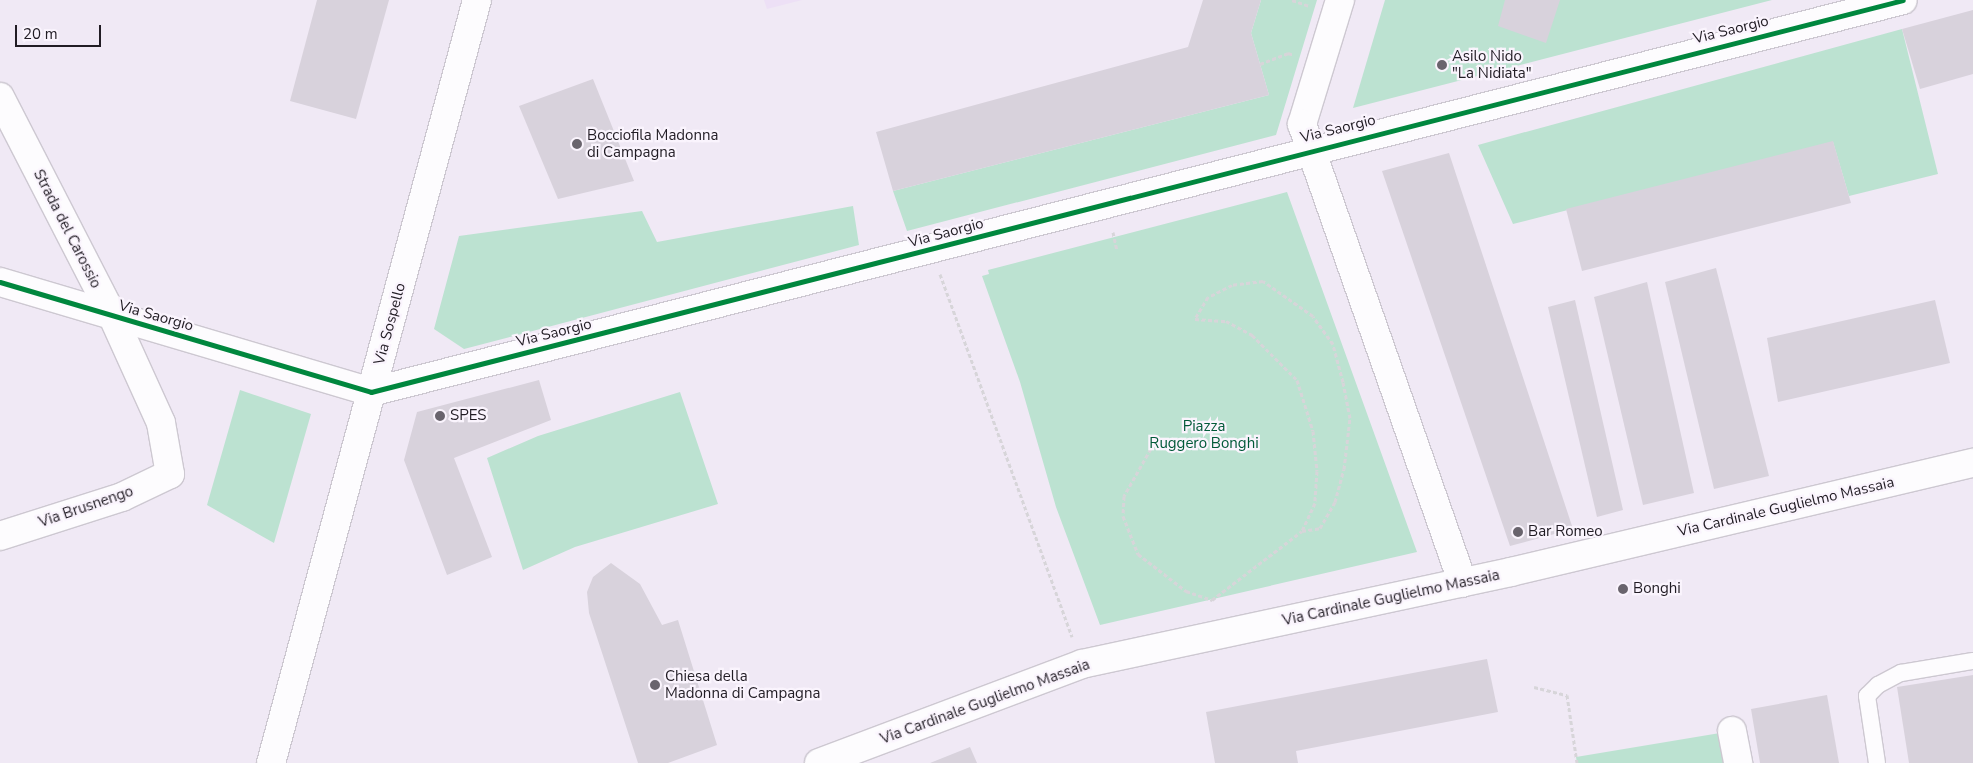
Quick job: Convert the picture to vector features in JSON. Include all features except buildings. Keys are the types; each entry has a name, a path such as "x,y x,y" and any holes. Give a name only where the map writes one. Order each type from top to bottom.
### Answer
{"street":[{"name":"Via Sospello","path":"271,763 477,0"},
{"path":"1340,0 1302,124 1463,583"},
{"name":"Via Saorgio","path":"0,282 371,392 931,250 1311,149 1903,0"},
{"name":"Strada del Carossio","path":"0,97 113,317 161,423 170,474"},
{"name":"Via Cardinale Guglielmo Massaia","path":"819,763 1082,664 1463,583 1973,463"},
{"name":"Via Brusnengo","path":"0,536 122,497 170,474"},
{"path":"1732,731 1738,763"}],"lane":[{"path":"1877,763 1867,696 1873,690 1901,673 1973,661"}],"path":[{"path":"931,250 1082,664"},
{"path":"1154,444 1124,496 1123,516 1138,554 1186,591 1212,600 1302,532 1320,528 1335,502 1344,469 1350,418 1333,344 1313,316 1263,281 1232,285 1208,297 1195,319 1226,322 1252,335 1297,380 1313,431 1318,471 1315,503 1302,532"},
{"path":"1534,687 1566,695 1577,763"}],"shaded area":[{"path":"764,0 802,0 767,9"}],"green space":[{"path":"1261,0 1317,0 1276,135 907,231 893,191 1269,95 1251,33"},
{"name":"Asilo Nido \"La Nidiata\"","path":"1385,0 1772,0 1353,108"},
{"path":"1902,29 1938,174 1849,196 1833,142 1513,224 1478,145"},
{"name":"Piazza Ruggero Bonghi","path":"1287,192 1417,552 1100,625 1056,507 1020,382 982,276 989,274 988,270"},
{"path":"853,206 859,245 464,349 434,329 459,236 642,211 657,242"},
{"path":"240,390 311,414 274,543 207,505"},
{"path":"680,392 718,504 575,547 523,570 487,458 538,436"},
{"path":"1732,731 1738,763 1577,763 1576,757"}],"cycle path":[{"path":"0,282 371,392 1903,0"}],"place":[{"name":"Asilo Nido \"La Nidiata\"","path":"1442,65"},
{"name":"Bocciofila Madonna di Campagna","path":"577,144"},
{"name":"SPES","path":"440,416"},
{"name":"Bar Romeo","path":"1518,532"},
{"name":"Bonghi","path":"1623,589"},
{"name":"Chiesa della Madonna di Campagna","path":"655,685"}]}
